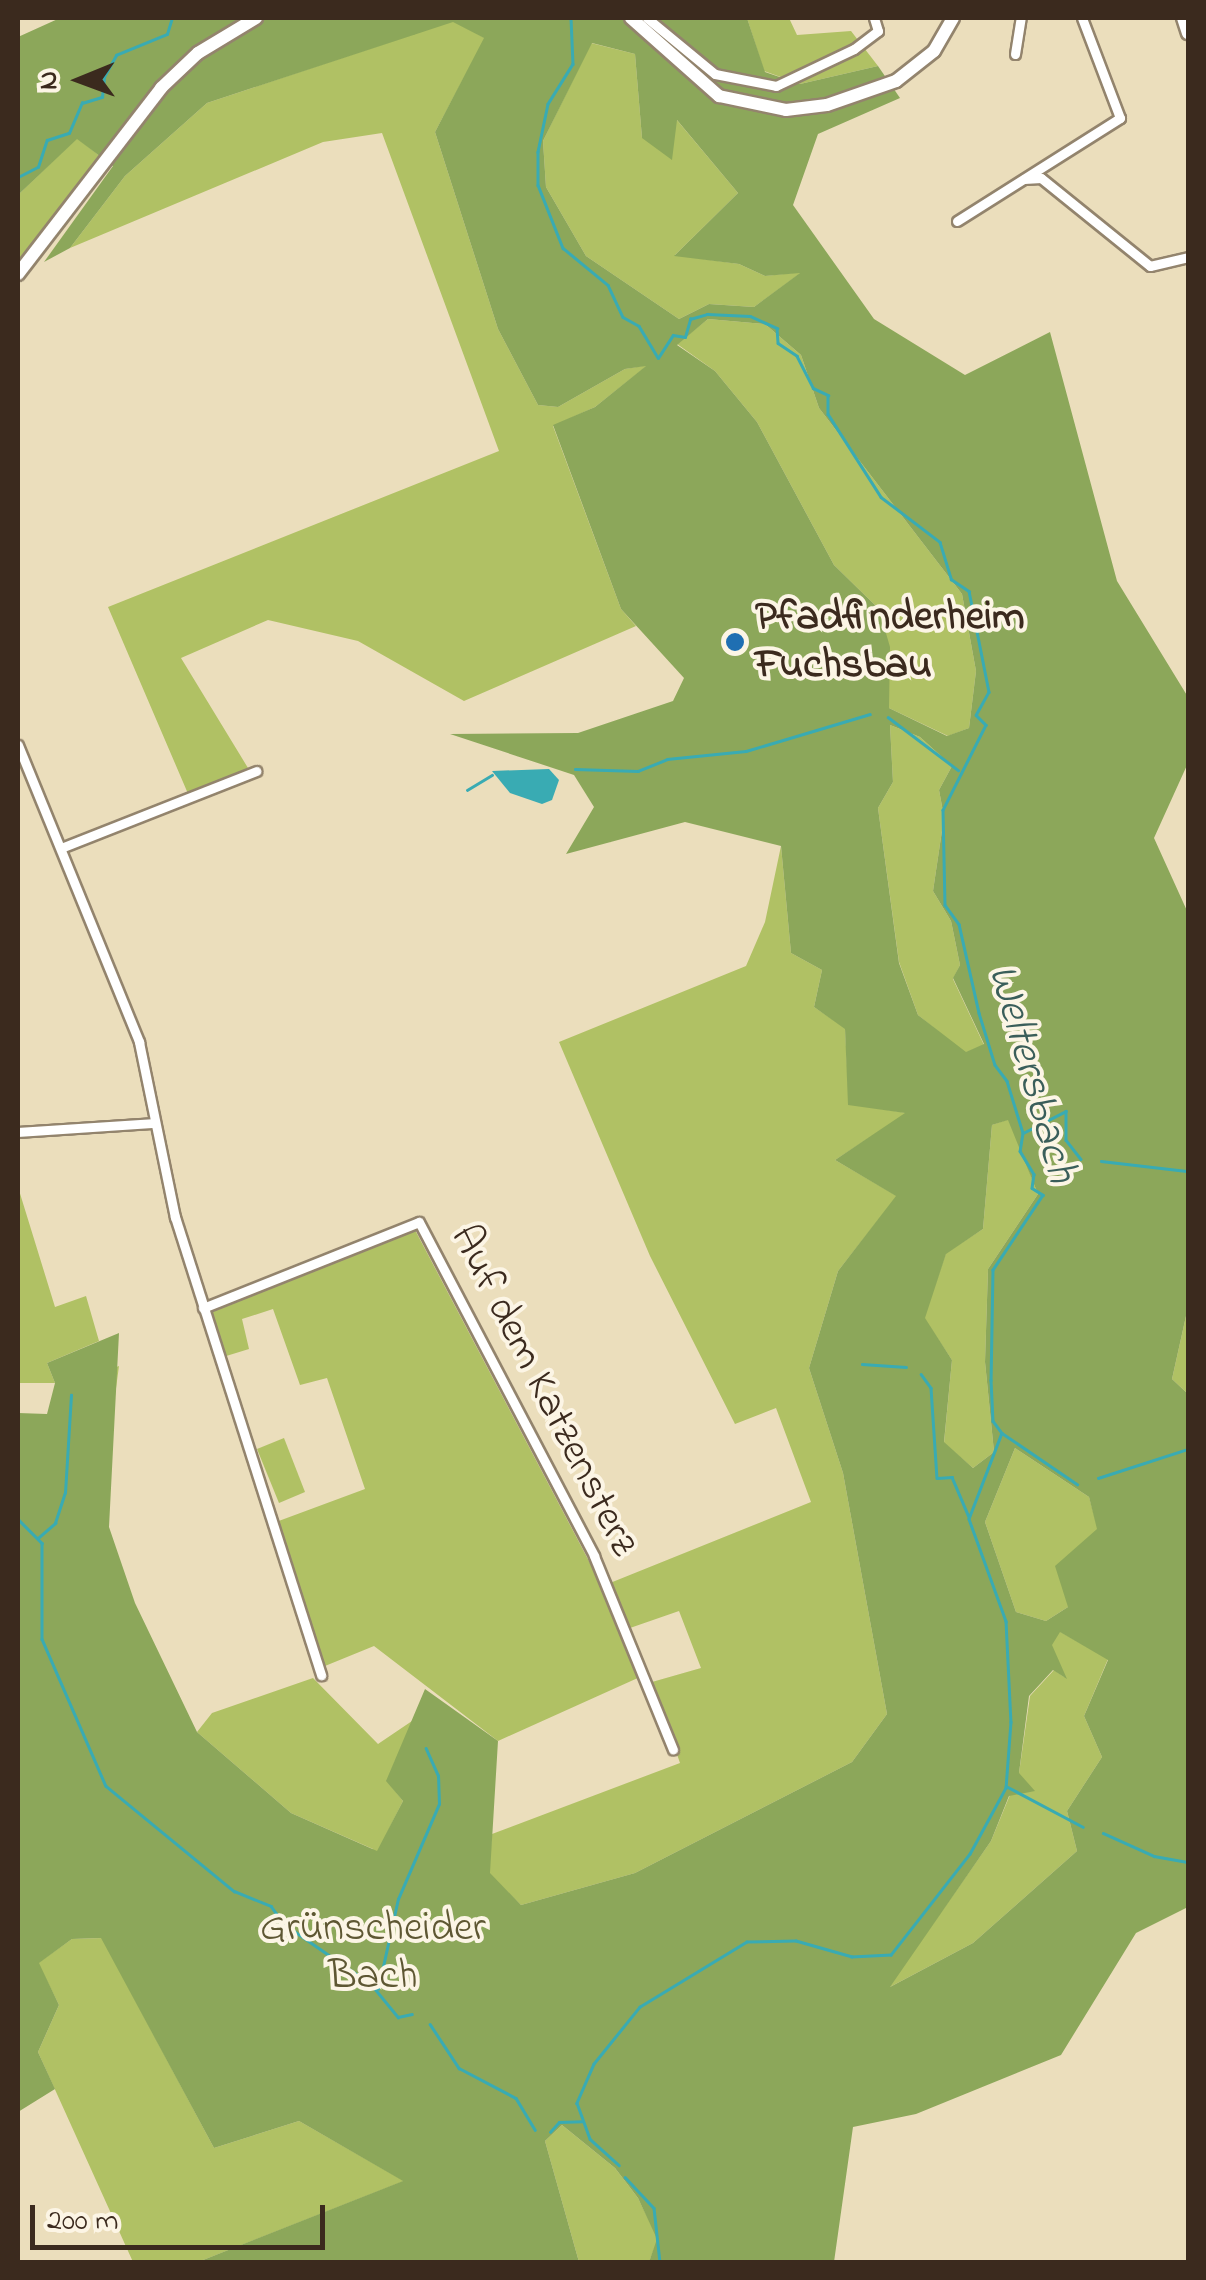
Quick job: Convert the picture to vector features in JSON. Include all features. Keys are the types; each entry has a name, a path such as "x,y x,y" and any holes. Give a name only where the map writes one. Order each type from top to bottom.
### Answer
{"street":[{"path":"18,274 160,88 198,52 256,18"},
{"path":"640,19 716,74 776,86 854,49 878,31 874,18"},
{"path":"640,19 719,96 786,110 827,106 896,81 934,51 952,18"},
{"path":"1015,54 1021,18"},
{"path":"958,221 1120,118 1082,18"},
{"path":"1183,18 1188,33"},
{"path":"1022,179 1040,178 1150,266 1188,257"},
{"path":"18,745 132,1023 203,1308 320,1675"},
{"path":"61,848 256,771"},
{"path":"18,1132 155,1123"},
{"name":"Auf dem Katzensterz","path":"203,1308 419,1222 594,1556 673,1750"}],"green space":[{"path":"60,18 747,18 765,72 800,84 878,66 900,98 818,134 793,205 874,319 965,375 1050,332 1117,581 1188,697 1188,763 1154,838 1188,913 1188,1307 1172,1379 1188,1394 1188,1907 1136,1933 1061,2055 916,2114 853,2127 834,2262 649,2262 657,2239 638,2198 615,2168 562,2125 545,2141 579,2262 198,2262 403,2181 299,2121 214,2148 101,1938 72,1939 39,1963 59,2005 38,2052 55,2089 18,2112 18,1413 47,1414 55,1383 47,1363 119,1333 109,1527 135,1603 197,1732 291,1813 377,1851 403,1801 386,1781 425,1689 498,1741 490,1873 521,1905 635,1873 852,1762 887,1714 843,1473 809,1368 838,1271 896,1196 835,1160 905,1113 848,1105 845,1029 814,1007 822,970 791,953 781,846 685,822 566,854 594,807 574,775 450,734 578,733 673,701 684,678 621,609 553,425 595,407 646,366 625,369 558,407 538,405 498,329 435,132 484,38 453,22 207,103 125,176 70,248 44,262 113,166 77,139 18,195 18,37","holes":["592,43 635,54 642,138 672,160 677,120 738,193 674,256 739,264 765,276 800,273 754,307 709,304 679,319 586,256 546,187 543,141","708,319 765,324 801,355 819,408 962,594 976,671 969,728 947,736 889,708 890,647 879,609 834,565 757,422 715,371 677,345","890,725 920,737 952,766 939,790 944,817 933,891 951,921 960,965 953,978 984,1044 966,1052 918,1015 899,963 878,808 893,782","1008,1120 1038,1194 988,1269 985,1362 994,1452 973,1468 944,1442 952,1360 925,1318 946,1254 983,1229 992,1125","1015,1448 1089,1497 1097,1529 1055,1566 1068,1607 1046,1621 1016,1612 985,1522","1060,1632 1108,1660 1084,1716 1102,1757 1067,1811 1077,1851 973,1943 890,1987 991,1841 1009,1796 1035,1791 1019,1773 1029,1696 1053,1670 1067,1679 1052,1645"]},
{"path":"747,18 789,18 797,35 851,31 878,66 800,84 764,71"},
{"path":"453,21 485,38 435,132 498,329 538,405 558,407 625,369 648,365 595,407 553,426 621,609 636,626 464,701 358,641 268,620 181,658 248,768 189,796 108,607 499,451 382,133 323,142 70,248 125,176 207,103"},
{"path":"591,43 635,54 642,138 676,119 738,193 675,255 739,264 765,276 802,272 754,307 709,304 679,319 586,256 546,187 543,141"},
{"path":"77,138 101,157 18,266 18,195"},
{"path":"708,319 765,324 801,355 819,408 962,594 976,671 969,728 948,736 889,708 879,609 834,565 757,422 715,371 677,344"},
{"path":"890,725 920,737 952,766 939,790 944,817 933,891 951,921 960,965 953,979 984,1045 965,1053 918,1015 899,962 878,808 893,782"},
{"path":"781,846 791,953 822,970 814,1007 845,1028 849,1104 907,1113 835,1160 897,1196 838,1271 809,1368 843,1473 887,1714 852,1762 635,1873 521,1905 491,1876 447,1927 428,1964 428,1986 438,2001 506,2064 558,2090 541,2112 544,2163 470,2088 420,2063 171,1867 82,1783 18,1631 18,1414 67,1414 59,1389 119,1366 111,1425 71,1544 75,1655 100,1735 149,1796 261,1875 318,1934 366,1872 358,1865 373,1849 291,1813 197,1732 212,1713 313,1678 378,1744 412,1721 448,1712 487,1805 490,1835 481,1839 490,1856 492,1834 680,1763 652,1682 701,1668 679,1611 630,1628 610,1583 811,1502 776,1408 735,1424 650,1256 559,1042 746,966 765,922","holes":["395,1761 411,1800 386,1835 403,1801 387,1781"]},
{"path":"1009,1119 1038,1194 988,1269 985,1362 994,1452 973,1468 944,1443 952,1360 924,1318 946,1253 983,1229 992,1125"},
{"path":"18,1187 55,1307 86,1296 99,1341 47,1363 55,1383 18,1383"},
{"path":"415,1230 591,1565 640,1677 498,1741 374,1646 325,1666 276,1522 365,1489 327,1378 300,1385 273,1309 242,1319 249,1349 223,1357 208,1310"},
{"path":"1188,1307 1188,1394 1172,1379"},
{"path":"284,1438 305,1492 279,1503 257,1449"},
{"path":"1015,1448 1089,1497 1098,1529 1068,1607 1046,1621 1016,1612 985,1522"},
{"path":"1059,1631 1108,1659 1084,1716 1102,1757 1067,1811 1077,1851 973,1943 888,1988 991,1841 1019,1773 1030,1696 1054,1670 1064,1677 1051,1645"},
{"path":"102,1938 214,2148 299,2121 404,2181 198,2262 133,2262 38,2052 59,2005 38,1963 72,1939"},
{"path":"562,2125 615,2168 638,2198 658,2239 649,2262 579,2262 545,2141"}],"water":[{"path":"549,769 559,780 552,800 542,804 510,793 492,771"}],"waterway":[{"path":"18,177 38,167 47,140 69,133 82,103 102,97 104,77 116,55 167,34 172,18"},
{"name":"Weltersbach","path":"571,18 573,64 548,104 538,152 538,185 563,248 608,285 623,317 639,326 658,358 673,335 685,337 690,319 707,314 750,316 777,328 778,343 797,356 813,388 828,395 828,414 881,497 940,542 951,579 969,591 989,692 976,715 986,725 943,810 945,905 959,924 979,1013 1023,1133 1020,1151 1034,1174 1032,1188 1043,1195 993,1270 993,1421 1002,1433 969,1519 1006,1621 1011,1722 1006,1788 970,1854 891,1955 852,1957 796,1941 747,1942 640,2007 594,2064 577,2103 590,2139 619,2165"},
{"path":"575,769 638,771 667,759 746,751 870,714"},
{"path":"888,717 958,770"},
{"path":"467,790 492,775"},
{"path":"1023,1133 1066,1111 1066,1140 1081,1159"},
{"path":"1101,1161 1188,1171"},
{"path":"862,1364 906,1367"},
{"path":"921,1374 931,1388 937,1478 952,1477 969,1517"},
{"path":"38,1538 55,1523 65,1493 71,1395"},
{"path":"1002,1433 1077,1484"},
{"path":"1098,1478 1188,1449"},
{"name":"Grünscheider Bach","path":"18,1519 42,1543 42,1639 106,1786 234,1891 271,1906 284,1924 371,1984 398,2017 412,2014"},
{"path":"378,1989 398,1899 439,1804 438,1776 426,1749"},
{"path":"1006,1786 1083,1827"},
{"path":"1103,1833 1154,1856 1188,1862"},
{"name":"Grünscheider Bach","path":"430,2024 459,2068 516,2098 535,2130"},
{"name":"Grünscheider Bach","path":"550,2132 559,2122 582,2121"},
{"name":"Weltersbach","path":"625,2177 654,2208 660,2262"}],"place":[{"name":"Pfadfinderheim Fuchsbau","path":"735,642"}]}
